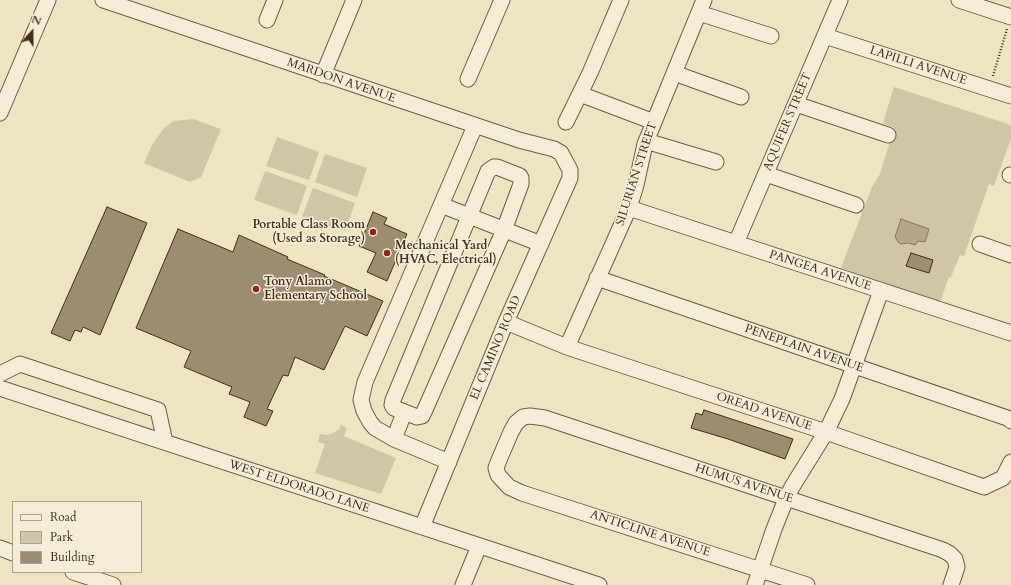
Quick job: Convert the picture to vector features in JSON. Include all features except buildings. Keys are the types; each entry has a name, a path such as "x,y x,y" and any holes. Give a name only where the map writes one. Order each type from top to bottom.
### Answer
{"street":[{"path":"0,113 48,0"},
{"name":"MARDON AVENUE","path":"103,0 143,6 323,74 475,126 554,149 561,153 570,170"},
{"path":"267,20 275,0"},
{"path":"323,74 354,0"},
{"path":"468,79 502,0"},
{"path":"566,122 590,73 622,0"},
{"name":"AQUIFER STREET","path":"736,243 840,0"},
{"path":"959,0 1010,21"},
{"path":"701,6 771,36"},
{"name":"SILURIAN STREET","path":"567,347 629,208 646,141 701,6"},
{"name":"LAPILLI AVENUE","path":"825,36 1011,96"},
{"path":"674,73 742,97"},
{"path":"580,94 654,122"},
{"path":"796,104 888,135"},
{"path":"449,462 394,439 375,428 364,411 361,400 363,389 475,126"},
{"path":"646,141 716,162"},
{"path":"498,167 520,176 522,180 504,230 423,415 417,417 392,407 392,400 469,216 488,171 491,168 498,167"},
{"name":"EL CAMINO ROAD","path":"422,527 506,322 570,178 570,170"},
{"path":"766,174 856,204"},
{"path":"441,205 541,244"},
{"name":"PANGEA AVENUE","path":"629,208 1011,333"},
{"path":"980,244 1011,255"},
{"name":"PENEPLAIN AVENUE","path":"597,278 1010,419 1011,421"},
{"path":"754,585 786,499 826,432 842,399 881,291"},
{"name":"OREAD AVENUE","path":"506,322 567,347 826,432 984,487 1003,478 1011,462"},
{"path":"0,374 20,364 158,410 165,442"},
{"name":"WEST ELDORADO LANE","path":"0,388 599,585"},
{"path":"394,439 404,413"},
{"name":"HUMUS AVENUE","path":"498,475 496,468 516,423 523,418 530,416 545,418 943,550 955,559 957,567 951,585"},
{"name":"ANTICLINE AVENUE","path":"498,475 509,487 522,493 807,585"},
{"path":"463,585 479,546"},
{"path":"0,548 12,552"},
{"path":"76,573 113,585"}],"path":[{"path":"988,89 1010,21"}],"green space":[{"path":"894,87 1011,125 1011,138 994,186 989,184 964,256 960,255 951,277 949,277 940,302 841,268 872,187 880,174 894,128 883,123"},
{"path":"193,119 221,129 201,177 190,182 144,163 152,145 164,128 174,121"},
{"path":"277,137 319,152 309,180 266,166"},
{"path":"325,154 367,168 357,197 315,182"},
{"path":"265,171 307,186 297,215 254,200"},
{"path":"313,188 355,203 345,231 302,217"},
{"path":"341,425 347,428 344,436 396,458 381,494 315,473 325,444 318,442 320,434 327,435 333,433 339,429"}],"shaded area":[{"path":"901,219 929,229 925,242 918,241 915,245 908,243 901,244 898,242 895,237"}],"place":[{"name":"Portable Class Room (Used as Storage)","path":"373,232"},
{"name":"Mechanical Yard (HVAC, Electrical)","path":"387,253"},
{"name":"Tony Alamo Elementary School","path":"256,289"}]}
